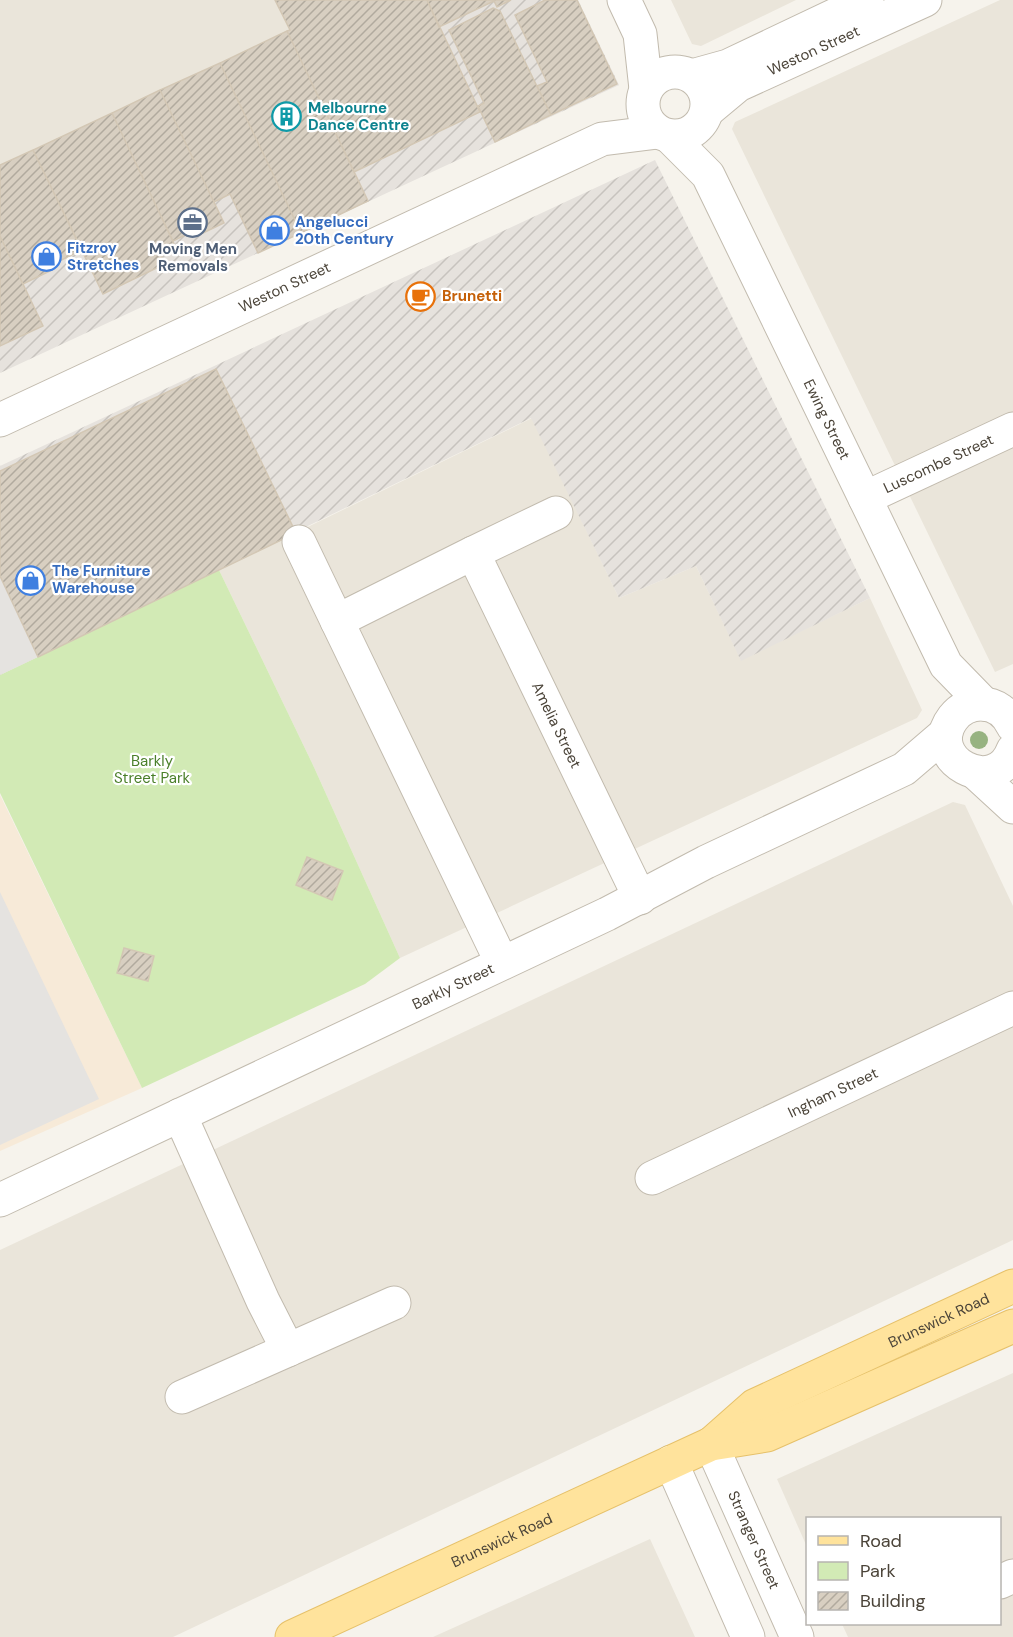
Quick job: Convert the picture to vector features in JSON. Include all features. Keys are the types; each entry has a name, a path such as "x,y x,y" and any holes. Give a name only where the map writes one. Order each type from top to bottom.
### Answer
{"main road":[{"name":"Brunswick Road","path":"711,1444 754,1406 1013,1286"},
{"name":"Brunswick Road","path":"292,1637 711,1444 767,1435 1013,1326"}],"street":[{"path":"624,0 640,34 645,118 664,134 689,134 706,115 705,90 640,34"},
{"name":"Weston Street","path":"706,115 738,85 925,0"},
{"name":"Weston Street","path":"686,74 728,66 854,3"},
{"path":"644,94 660,75 686,74"},
{"name":"Weston Street","path":"602,139 644,94"},
{"name":"Ewing Street","path":"706,115 708,175"},
{"name":"Weston Street","path":"0,420 602,139 664,134"},
{"name":"Ewing Street","path":"664,134 708,175 946,665 1005,725"},
{"name":"Luscombe Street","path":"865,498 1013,429"},
{"path":"337,621 556,513"},
{"path":"299,542 502,963"},
{"name":"Amelia Street","path":"473,553 640,898"},
{"name":"Ewing Street","path":"946,665 948,728"},
{"path":"1005,725 964,707 948,728 949,754 1013,806"},
{"path":"969,771 996,770 1005,725"},
{"path":"1005,725 1013,806"},
{"name":"Barkly Street","path":"0,1200 640,898 706,862 904,768 948,728"},
{"name":"Barkly Street","path":"904,768 969,771"},
{"name":"Ingham Street","path":"652,1178 1013,1008"},
{"path":"180,1115 263,1301 288,1350"},
{"path":"182,1397 394,1303"},
{"name":"Stranger Street","path":"711,1444 797,1637"},
{"path":"671,1462 748,1637"}],"shaded area":[{"path":"0,0 275,0 290,30 0,165"},
{"path":"275,0 578,0 619,85 0,373 0,165 290,30"},
{"path":"671,0 796,0 701,46 692,44"},
{"path":"1000,0 1013,0 1013,664 995,672 732,129 735,122"},
{"path":"655,160 870,598 741,661 696,566 619,598 531,418 0,675 0,466"},
{"path":"532,418 619,598 696,566 741,660 870,598 922,710 917,718 400,958 313,765 219,570"},
{"path":"0,576 38,657 0,675"},
{"path":"0,795 142,1088 0,1151"},
{"path":"953,802 965,805 1013,906 1013,1240 173,1637 0,1637 0,1250"},
{"path":"0,892 99,1099 0,1145"},
{"path":"1013,1373 1013,1637 848,1637 842,1625 1001,1625 1001,1517 806,1517 806,1545 777,1479"},
{"path":"650,1539 695,1637 433,1637"}],"green space":[{"name":"Barkly Street Park","path":"219,570 313,765 400,958 365,984 142,1088 0,793 0,675"}],"building":[{"path":"275,0 427,0 480,112 354,172 287,31 290,30"},
{"path":"427,0 511,0 497,7 494,1 439,27"},
{"path":"545,0 577,0 617,84 551,115 537,86 547,82 515,15"},
{"path":"493,8 500,11 551,115 495,142 478,106 484,103 449,30"},
{"name":"Melbourne Dance Centre","path":"287,31 368,201 301,233 220,63"},
{"path":"220,63 301,233 258,253 230,194 214,202 160,90"},
{"path":"160,90 224,223 203,233 200,228 173,241 112,113"},
{"path":"112,113 175,246 160,253 165,264 103,294 33,150"},
{"path":"33,150 82,250 49,266 52,270 23,284 0,236 0,165"},
{"path":"0,236 43,326 0,346"},
{"path":"216,369 296,533 38,657 0,576 0,471"},
{"path":"307,857 343,871 332,900 296,885"},
{"path":"124,948 154,956 148,981 117,973"}],"place":[{"name":"Melbourne Dance Centre","path":"287,117"},
{"name":"Moving Men Removals","path":"193,222"},
{"name":"Angelucci 20th Century","path":"274,231"},
{"name":"Fitzroy Stretches","path":"46,257"},
{"name":"Brunetti","path":"421,296"},
{"name":"The Furniture Warehouse","path":"31,580"}]}
